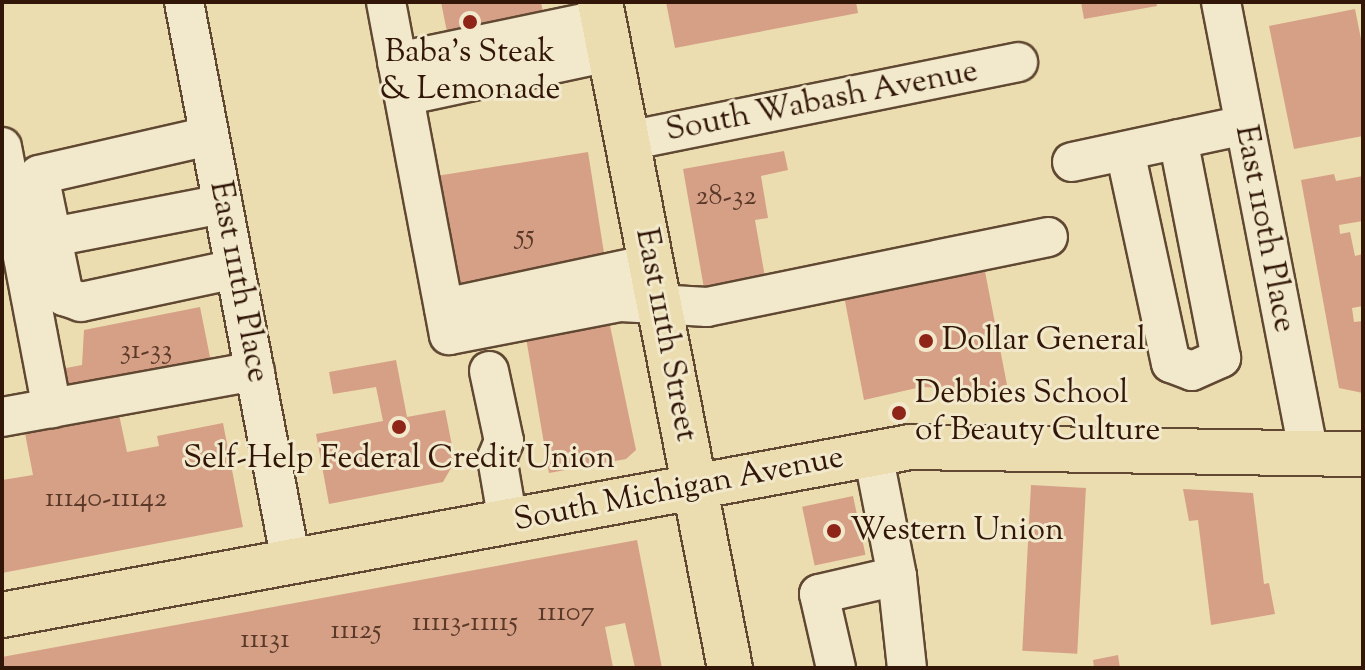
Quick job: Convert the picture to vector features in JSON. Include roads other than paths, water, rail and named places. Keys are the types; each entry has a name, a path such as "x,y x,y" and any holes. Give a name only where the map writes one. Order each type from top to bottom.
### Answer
{"main road":[{"name":"East 111th Street","path":"604,24 730,668"},
{"name":"South Michigan Avenue","path":"2,615 873,454 968,444 1363,454"}],"street":[{"name":"East 111th Place","path":"184,2 291,562"},
{"path":"386,2 444,308 655,284 707,307 1048,237"},
{"name":"East 110th Place","path":"1221,2 1309,455"},
{"path":"400,79 604,24"},
{"name":"South Wabash Avenue","path":"627,141 1018,62"},
{"path":"1072,162 1244,125"},
{"path":"52,408 36,241 39,175 44,171 209,136"},
{"path":"1125,151 1171,363 1192,371 1221,358 1178,139"},
{"path":"2,147 36,241 64,296 81,302 235,269"},
{"path":"36,241 222,204"},
{"path":"2,417 255,371"},
{"path":"489,371 504,441 517,452 520,520"},
{"path":"873,454 897,576 907,668"},
{"path":"836,668 819,594 897,576"}],"place":[{"name":"Baba's Steak & Lemonade","path":"470,22"},
{"name":"Dollar General","path":"926,341"},
{"name":"Debbies School of Beauty Culture","path":"899,413"},
{"name":"Self-Help Federal Credit Union","path":"399,427"},
{"name":"Western Union","path":"834,531"}]}
